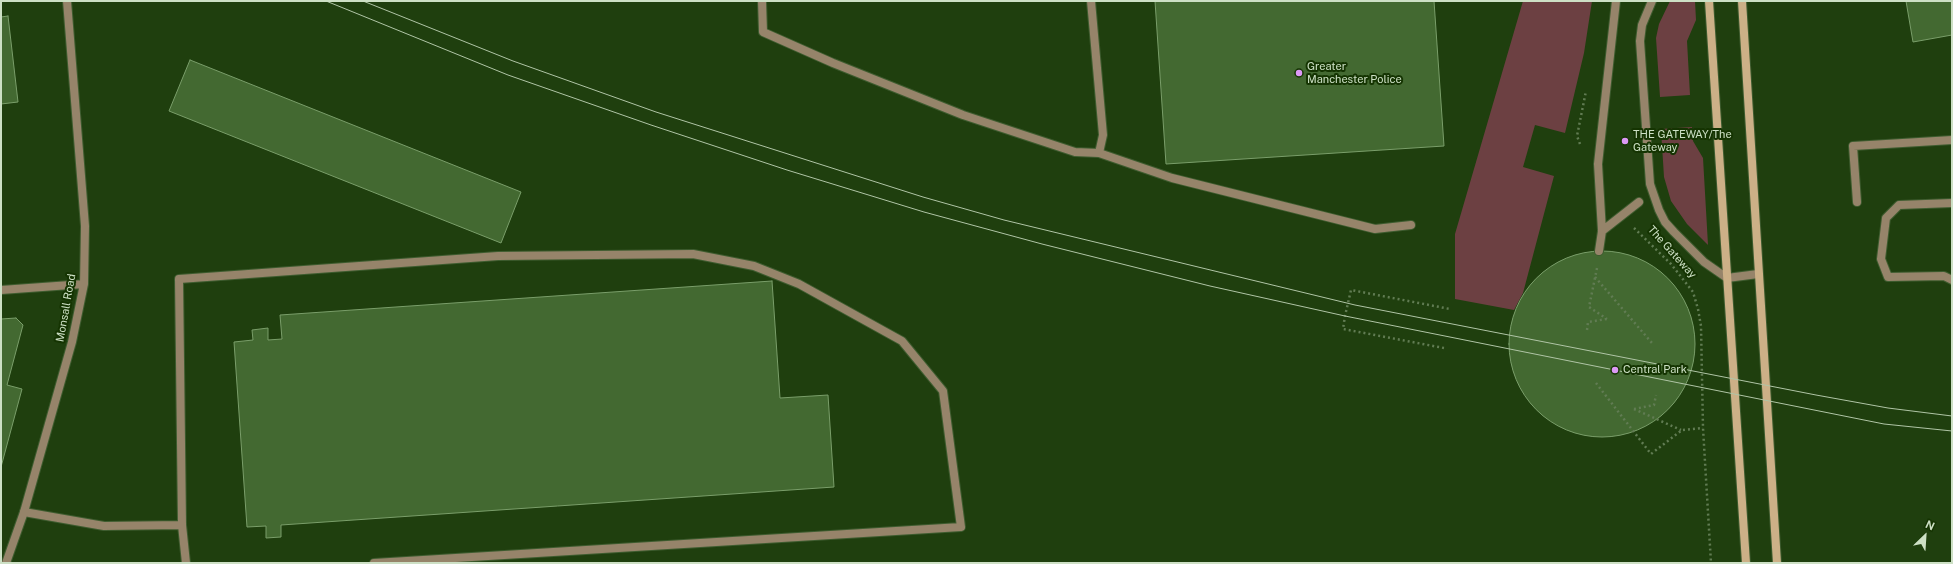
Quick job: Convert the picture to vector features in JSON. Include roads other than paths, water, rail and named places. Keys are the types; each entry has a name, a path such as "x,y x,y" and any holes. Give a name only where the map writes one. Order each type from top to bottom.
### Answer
{"street":[{"name":"Monsall Road","path":"6,563 24,512 72,342 84,284 85,226 67,1"},
{"path":"762,1 763,32 834,63 963,115 1075,152 1099,153 1172,178 1375,229 1411,225"},
{"path":"1091,1 1103,135 1099,153"},
{"path":"1599,251 1602,231 1598,164 1616,1"},
{"name":"The Gateway","path":"1652,1 1642,25 1640,41 1650,184 1665,222 1704,262 1727,278"},
{"path":"1709,1 1746,563"},
{"path":"1742,1 1777,563"},
{"path":"1857,202 1854,146 1952,140"},
{"path":"1602,231 1639,202"},
{"path":"1952,203 1899,205 1886,218 1882,235 1881,259 1888,276 1948,276 1952,280"},
{"path":"186,563 182,525 179,279 498,256 693,254 754,266 799,284 902,341 943,391 961,527 374,563"},
{"path":"1727,278 1758,274"},
{"path":"1,290 84,284"},
{"path":"24,512 104,526 182,525"}],"tram line":[{"path":"326,1 508,75 651,125 787,170 924,212 1042,244 1210,286 1345,316 1884,424 1952,431"},
{"path":"363,1 513,61 656,112 923,197 1004,220 1355,305 1816,395 1888,408 1952,416"}],"place":[{"name":"Greater Manchester Police","path":"1299,73"},
{"name":"THE GATEWAY/The Gateway","path":"1625,141"},
{"name":"Central Park","path":"1615,370"}]}
